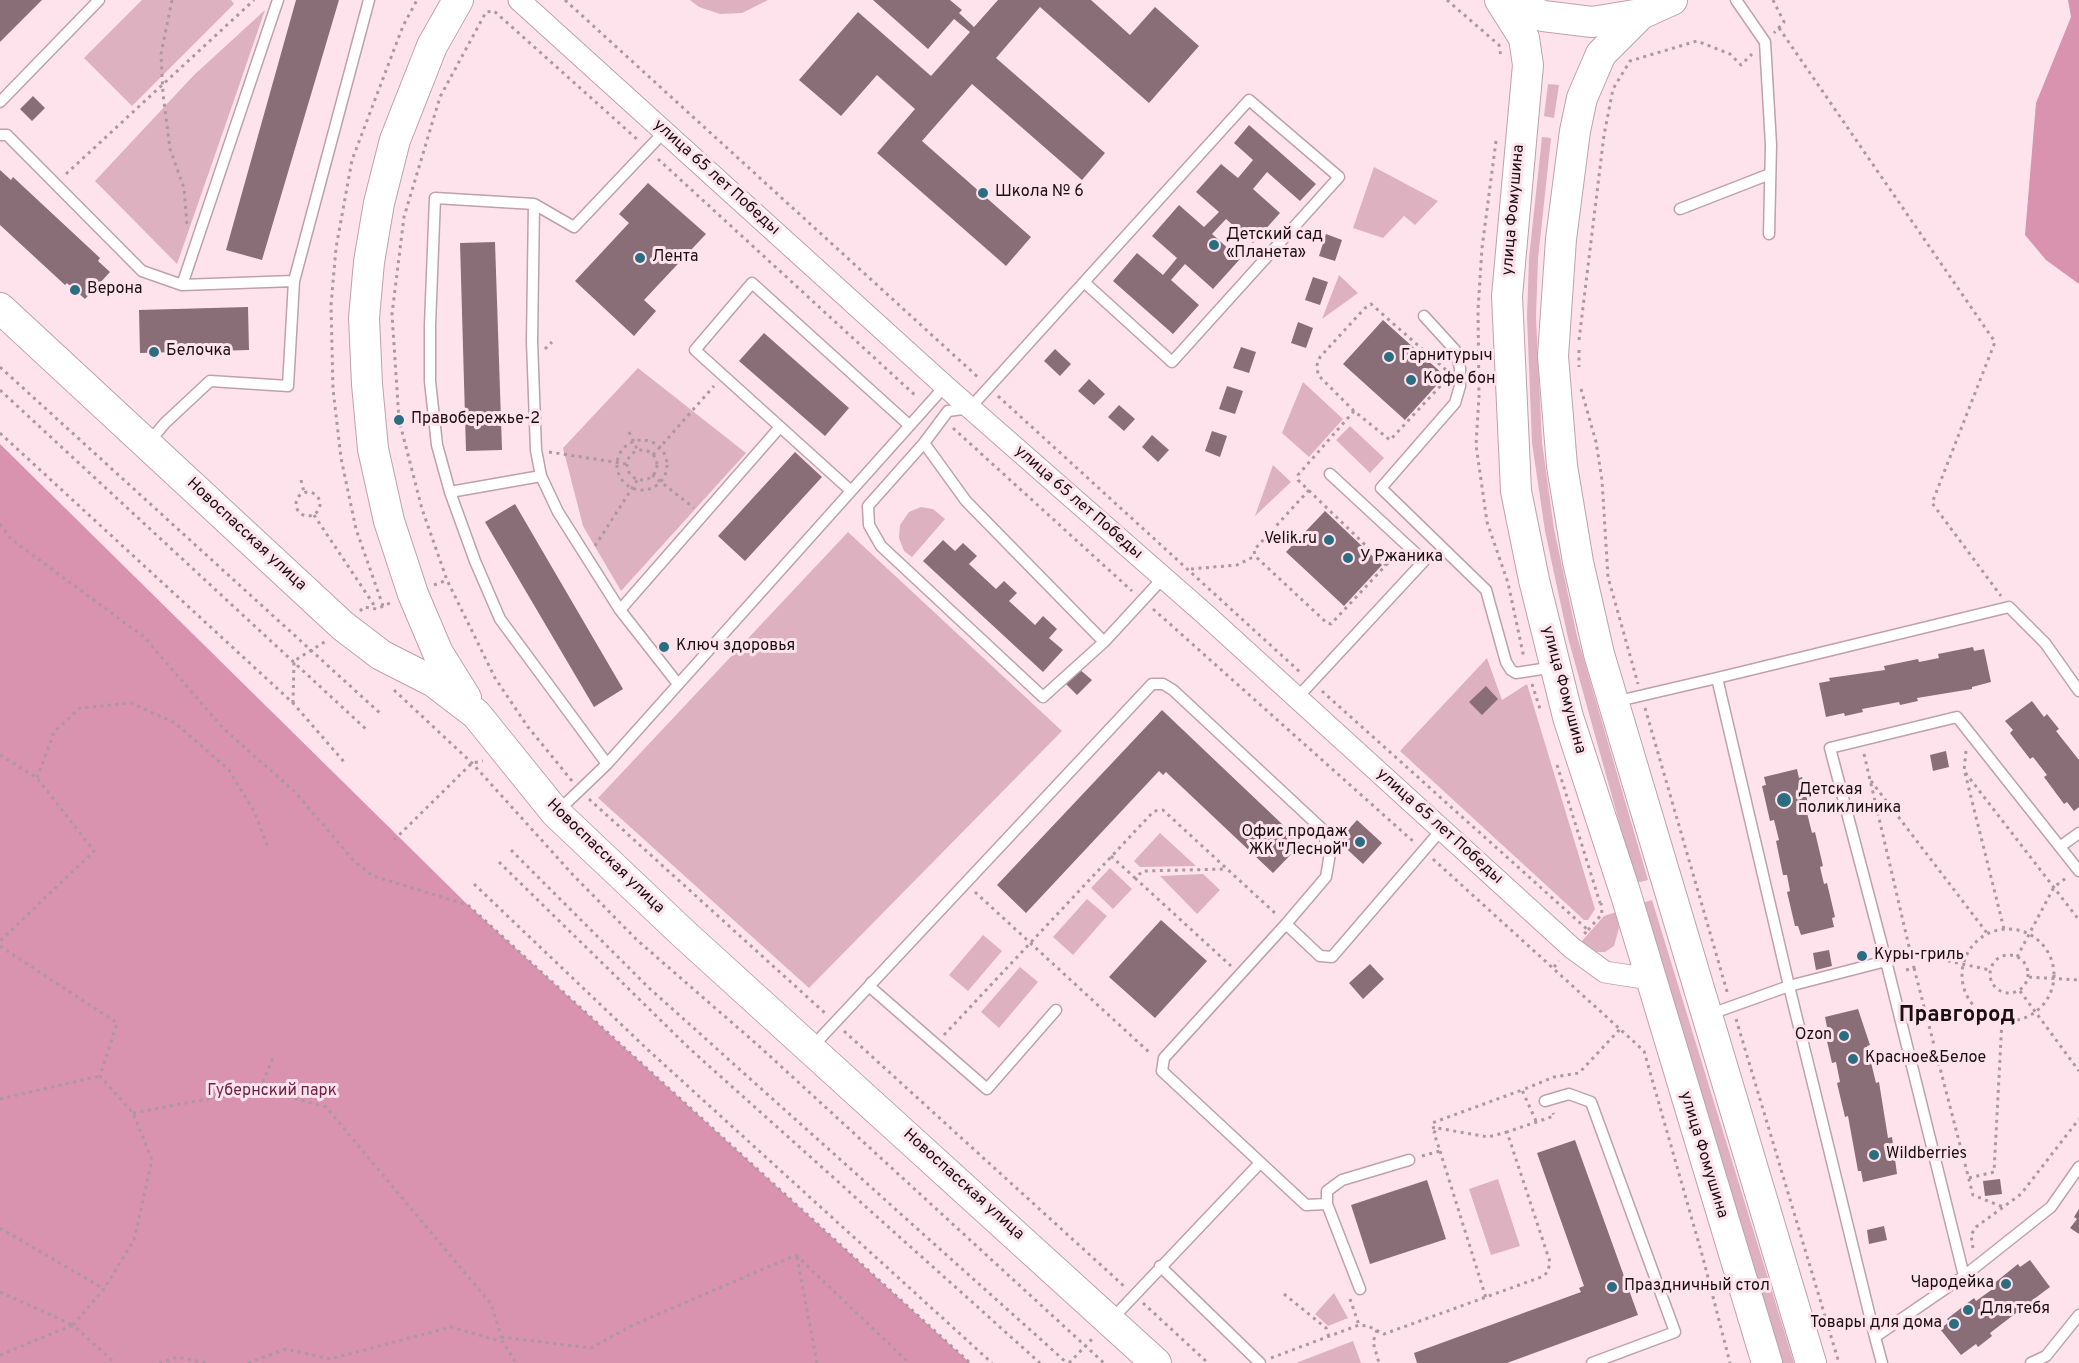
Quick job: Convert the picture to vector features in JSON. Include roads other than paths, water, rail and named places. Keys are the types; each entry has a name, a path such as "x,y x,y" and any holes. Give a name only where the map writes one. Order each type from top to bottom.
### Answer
{"main road":[{"path":"458,0 432,46 395,140 379,203 369,262 364,318 367,384 374,449 389,521 413,594 438,653 476,714"},
{"name":"улица Фомушина","path":"1500,0 1524,38 1528,65 1507,296 1516,491 1568,717 1767,1363"},
{"path":"1507,0 1543,16 1592,22 1641,14 1672,0"},
{"path":"1641,14 1601,54 1582,98 1575,131 1561,239 1553,356 1562,466 1578,561 1599,654 1627,699 1719,1011 1810,1363"},
{"name":"Новоспасская улица","path":"0,308 343,626 381,655 434,682 476,714 556,813 685,935 1156,1363"}],"street":[{"name":"улица 65 лет Победы","path":"519,0 945,386 1163,578 1572,948 1605,972 1650,979"}],"lane":[{"path":"0,102 99,0"},
{"path":"182,285 278,0"},
{"path":"147,444 165,423 210,381 288,386 294,281 369,0"},
{"path":"1736,0 1765,42 1770,174 1769,234"},
{"path":"1084,282 1172,362 1339,177 1249,100 1084,282 970,408 948,411 924,443 868,506 869,525 881,546 1043,697 1104,642 1163,578"},
{"path":"607,764 500,619 475,561 450,492 437,445 430,381 435,198 534,204 574,226 664,132"},
{"path":"0,135 7,135 142,271 182,285 294,281"},
{"path":"1680,209 1770,174"},
{"path":"534,204 532,341 536,450 541,476 558,512 620,610 678,684"},
{"path":"850,490 695,350 752,283 909,425"},
{"path":"1424,316 1455,351 1460,368 1460,386 1455,403 1381,488 1486,590 1506,662 1511,670 1516,673 1556,667"},
{"path":"556,813 578,789 607,764 945,386"},
{"path":"620,610 780,427"},
{"path":"924,443 966,501 1104,642"},
{"path":"1296,699 1424,561 1330,474"},
{"path":"450,492 541,476"},
{"path":"1627,699 2009,606 2045,643 2079,692"},
{"path":"1718,678 1789,986 1882,1363"},
{"path":"812,1048 1152,684 1163,684 1173,690 1321,828 1330,853 1326,877 1164,1058 1161,1065 1162,1071 1259,1164 1306,1204 1327,1204"},
{"path":"1964,1276 1890,974 1830,748 1957,717 2078,870"},
{"path":"1286,924 1320,956 1332,957 1442,829"},
{"path":"2061,846 2079,833"},
{"path":"1719,1011 1789,986 1886,961"},
{"path":"874,980 869,986 987,1089 1056,1010"},
{"path":"1547,1100 1569,1094 1591,1102 1675,1332 1592,1363"},
{"path":"1360,1289 1327,1204 1327,1191 1342,1180 1409,1160"},
{"path":"1111,1320 1133,1294 1259,1164"},
{"path":"1875,1337 1964,1276 2051,1207 2079,1167"},
{"path":"1160,1266 1259,1363"},
{"path":"2031,1363 2046,1356 2079,1315"}],"place":[{"name":"Школа № 6","path":"983,193"},
{"name":"Детский сад «Планета»","path":"1214,245"},
{"name":"Лента","path":"640,258"},
{"name":"Верона","path":"75,290"},
{"name":"Белочка","path":"154,352"},
{"name":"Гарнитурыч","path":"1389,357"},
{"name":"Кофе бон","path":"1411,380"},
{"name":"Правобережье-2","path":"399,420"},
{"name":"Velik.ru","path":"1329,540"},
{"name":"У Ржаника","path":"1348,558"},
{"name":"Ключ здоровья","path":"664,647"},
{"name":"Детская поликлиника","path":"1784,800"},
{"name":"Офис продаж ЖК \"Лесной\"","path":"1360,842"},
{"name":"Куры-гриль","path":"1862,956"},
{"name":"Ozon","path":"1844,1036"},
{"name":"Красное&Белое","path":"1853,1059"},
{"name":"Wildberries","path":"1874,1155"},
{"name":"Чародейка","path":"2006,1284"},
{"name":"Праздничный стол","path":"1612,1287"},
{"name":"Для тебя","path":"1968,1310"},
{"name":"Товары для дома","path":"1954,1324"}],"district":[{"name":"Правгород","path":"1957,1017"}],"park label":[{"name":"Губернский парк","path":"272,1092"}]}
